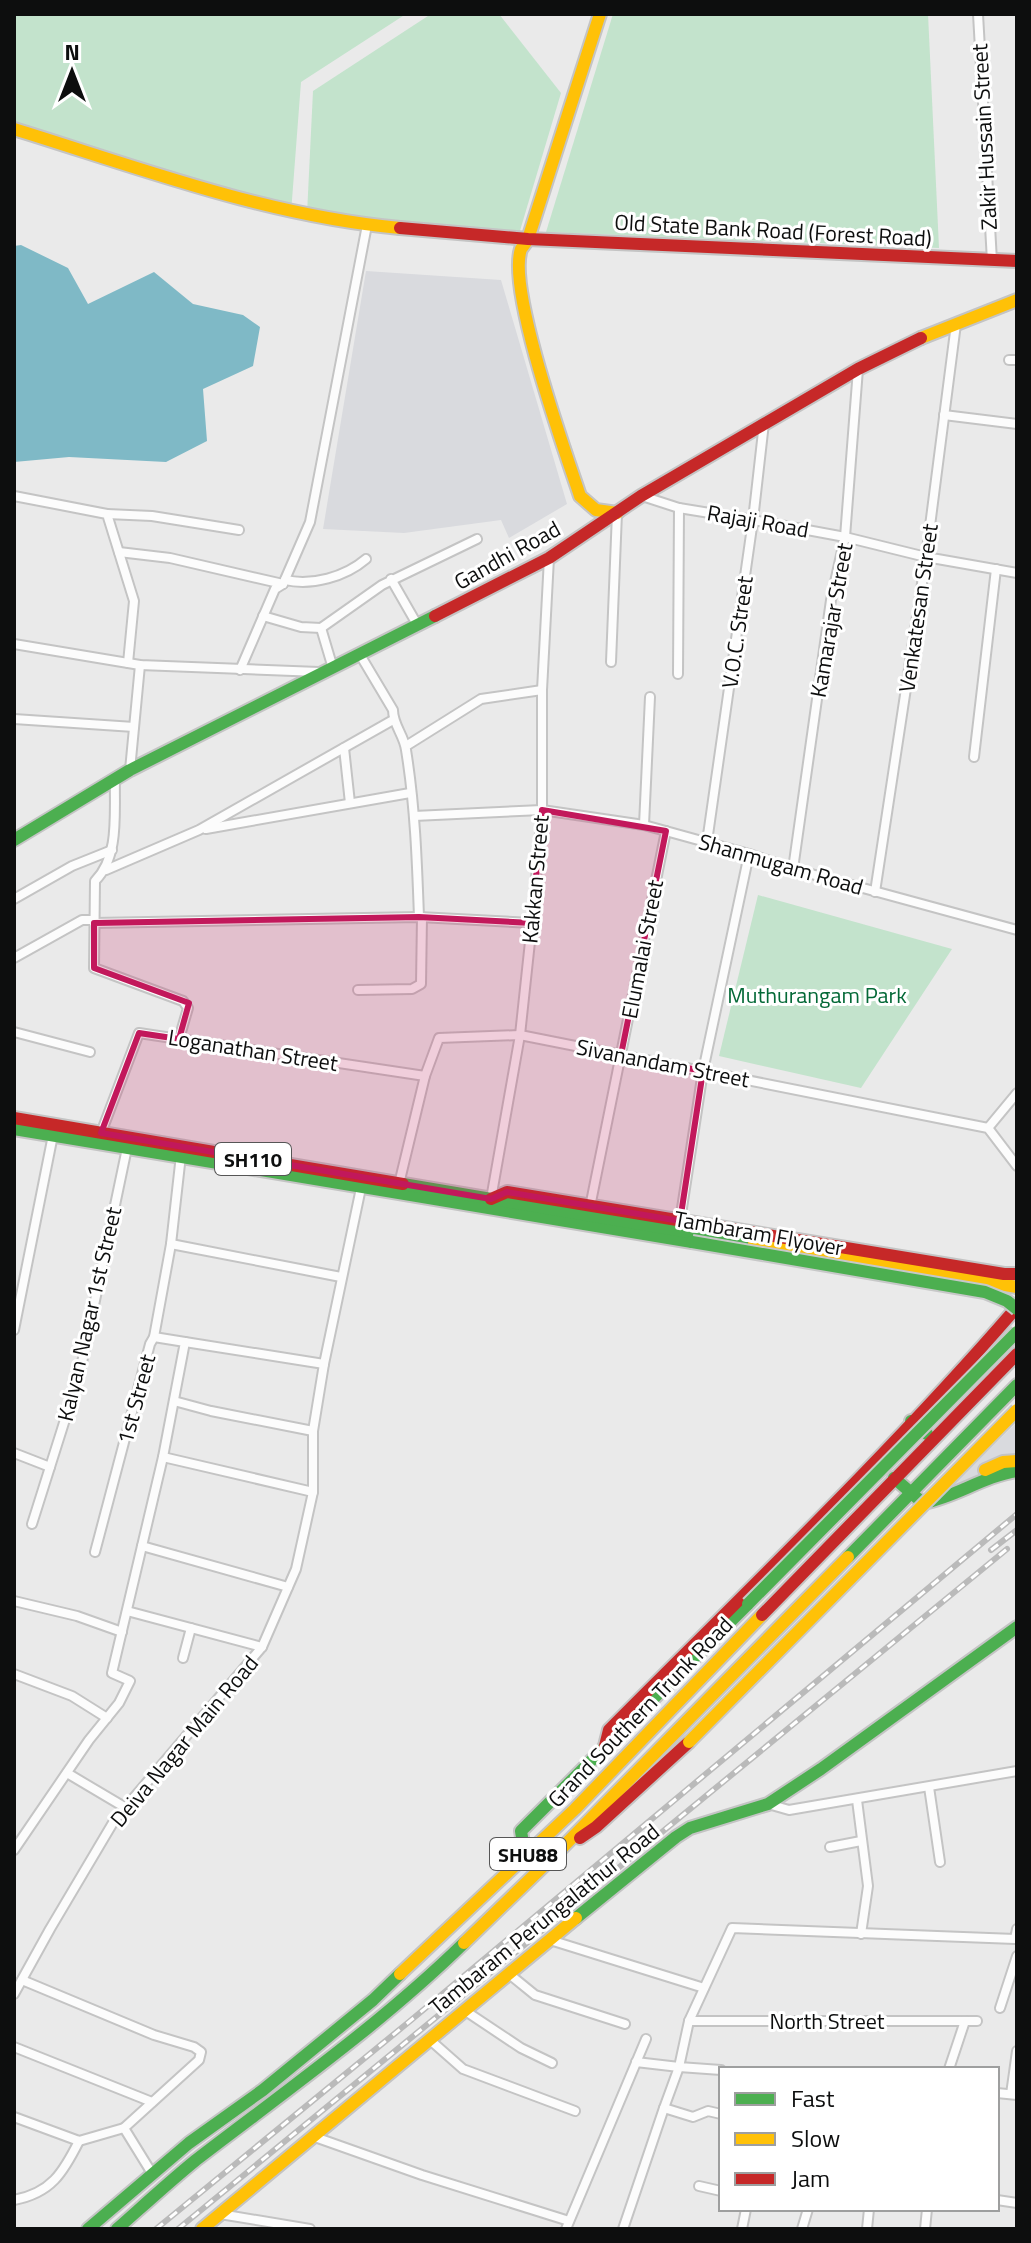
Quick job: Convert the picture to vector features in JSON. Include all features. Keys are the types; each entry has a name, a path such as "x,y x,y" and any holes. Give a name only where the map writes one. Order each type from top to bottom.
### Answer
{"main road":[{"path":"600,14 528,239 521,251 520,264 530,331 580,496 587,506 597,511 617,513"},
{"name":"Old State Bank Road (Forest Road)","path":"14,129 261,205 367,225 528,239 1017,261"},
{"name":"Gandhi Road","path":"14,840 130,770 332,665 418,626 549,558 641,496 858,369 1017,300"},
{"name":"SH110","path":"14,1118 101,1133 361,1188 498,1205"},
{"name":"SH110","path":"14,1129 127,1148 181,1152 399,1184 498,1205"},
{"path":"498,1205 507,1192 590,1208 1017,1274"},
{"name":"Tambaram Flyover","path":"498,1205 1017,1287"},
{"name":"Tambaram Flyover","path":"498,1205 985,1292 1017,1308"},
{"path":"605,1746 609,1730 830,1508 958,1375 1017,1308"},
{"path":"525,1856 521,1831 869,1485 1017,1332"},
{"name":"Grand Southern Trunk Road","path":"88,2229 189,2143 263,2090 373,2000 575,1809 1017,1354"},
{"name":"Grand Southern Trunk Road","path":"117,2229 194,2162 277,2101 426,1980 557,1853 1017,1385"},
{"path":"557,1853 596,1827 689,1742 1017,1410"},
{"path":"911,1421 933,1439"},
{"path":"923,1479 941,1492 946,1492 994,1466 1017,1461"},
{"path":"894,1478 923,1503 942,1501 1000,1472 1017,1471"},
{"name":"Tambaram Perungalathur Road","path":"202,2229 676,1837 690,1828 768,1804 1017,1627"}],"street":[{"name":"Zakir Hussain Street","path":"978,14 992,261"},
{"path":"240,670 275,589 284,582 310,522 367,225"},
{"name":"Venkatesan Street","path":"875,892 926,557 956,324"},
{"name":"Kamarajar Street","path":"793,869 831,600 845,537 858,369"},
{"path":"944,415 1017,424"},
{"name":"V.O.C. Street","path":"707,842 764,422"},
{"path":"14,496 107,514 152,516 239,530"},
{"name":"Rajaji Road","path":"641,496 679,508 845,537 926,557 1017,573"},
{"path":"678,674 679,508"},
{"path":"611,662 617,513"},
{"path":"107,514 134,601 128,663"},
{"path":"263,616 301,627 321,628 391,579 477,539"},
{"path":"119,552 170,558 284,582 316,582 355,568 366,559"},
{"name":"Kakkan Street","path":"498,1205 520,1035 542,810 542,690 549,558"},
{"path":"974,757 996,569"},
{"path":"391,579 418,626"},
{"path":"321,628 332,665"},
{"path":"14,644 140,665 319,672"},
{"path":"358,990 412,989 421,984 421,917 406,746 393,720 393,710 359,653"},
{"path":"130,770 140,665"},
{"path":"406,746 481,699 542,690"},
{"path":"644,825 650,697"},
{"path":"14,719 134,727"},
{"path":"179,1039 188,1008 183,1001 94,968 95,881 106,870 199,830 393,720"},
{"path":"344,748 350,803"},
{"path":"106,870 112,850 115,778"},
{"path":"199,830 410,793"},
{"name":"Shanmugam Road","path":"414,816 542,810 644,825 1017,930"},
{"name":"Elumalai Street","path":"590,1208 666,831"},
{"path":"14,899 72,866 112,850"},
{"path":"680,1221 703,1071 749,854"},
{"path":"14,958 82,920 421,917 532,923"},
{"path":"14,1032 90,1052"},
{"name":"Loganathan Street","path":"101,1133 139,1033 425,1076"},
{"name":"Sivanandam Street","path":"399,1184 425,1076 439,1038 520,1035 988,1128"},
{"path":"1017,1093 988,1128 1017,1166"},
{"path":"14,1330 53,1135"},
{"name":"Kalyan Nagar 1st Street","path":"32,1524 80,1372 127,1148"},
{"name":"1st Street","path":"95,1552 154,1337 171,1244 181,1152"},
{"name":"Deiva Nagar Main Road","path":"14,1994 106,1835 262,1647 296,1569 313,1492 313,1431 324,1364 361,1188"},
{"path":"171,1244 341,1277"},
{"path":"154,1337 324,1364"},
{"path":"14,1850 119,1703 130,1681 112,1673 163,1457 185,1342"},
{"path":"174,1401 313,1431"},
{"path":"14,1453 50,1467"},
{"path":"163,1457 313,1492"},
{"path":"142,1546 288,1587"},
{"path":"14,1601 77,1616 122,1632"},
{"path":"127,1611 262,1647"},
{"path":"183,1658 191,1628"},
{"path":"14,1674 72,1696 107,1718"},
{"path":"768,1804 789,1810 1017,1771"},
{"path":"67,1773 126,1808"},
{"path":"929,1787 940,1862"},
{"path":"857,1800 868,1886 861,1934"},
{"path":"830,1847 861,1841"},
{"path":"623,2229 679,2067 689,2021 732,1928 1016,1940 1017,1929"},
{"path":"550,1940 704,1988"},
{"path":"1000,2008 1017,1956"},
{"path":"508,1973 535,1995 625,2024"},
{"path":"14,2117 79,2141 124,2128 202,2055 199,2049 154,2035 19,1981"},
{"path":"464,2010 521,2048 552,2063"},
{"name":"North Street","path":"689,2021 977,2021"},
{"path":"950,2067 965,2021"},
{"path":"429,2039 463,2069 575,2111"},
{"path":"312,2136 568,2225 646,2039"},
{"path":"14,2047 152,2102"},
{"path":"1014,2094 1017,2051"},
{"path":"636,2062 719,2070"},
{"path":"664,2108 693,2117 708,2111 719,2114"},
{"path":"124,2128 153,2175"},
{"path":"14,2200 39,2194 50,2185 73,2155 79,2141"},
{"path":"699,2186 719,2191"},
{"path":"218,2214 310,2229"}],"highlighted area":[{"path":"542,810 666,831 621,1055 703,1071 680,1221 507,1192 491,1199 101,1133 139,1033 179,1039 189,1003 94,968 94,923 419,917 532,923"}],"shaded area":[{"path":"366,271 501,280 567,504 509,538 501,520 404,533 323,529"},
{"path":"1017,1422 1017,1458 959,1488 951,1487"}],"green space":[{"path":"14,14 406,14 301,82 291,213 14,124"},
{"path":"431,14 499,14 561,93 519,234 307,214 313,91"},
{"path":"613,14 928,14 939,248 546,232"},
{"name":"Muthurangam Park","path":"758,895 952,949 861,1088 719,1056"}],"water":[{"path":"21,245 68,268 88,304 154,272 193,304 243,315 260,327 253,366 203,389 207,441 166,462 69,457 14,462 14,246"}],"railway":[{"path":"156,2229 1017,1514"},
{"path":"991,1550 1017,1530"},
{"path":"178,2229 1007,1549"}],"traffic: fast":[{"path":"14,840 130,770 435,616"},
{"path":"14,1129 692,1242"},
{"path":"403,1184 754,1243"},
{"path":"692,1242 985,1292 1017,1309"},
{"path":"748,1604 1017,1332"},
{"path":"848,1557 1017,1385"},
{"path":"911,1421 927,1434"},
{"path":"894,1478 923,1503 1017,1471"},
{"path":"525,1856 521,1831 748,1604"},
{"path":"576,1918 676,1837 690,1828 768,1804 1017,1627"},
{"path":"117,2229 196,2160 367,2029 464,1943"},
{"path":"88,2229 189,2143 263,2090 400,1974"}],"traffic: slow":[{"path":"600,14 528,239 521,249 519,269 522,298 540,371 580,496 596,510 617,513"},
{"path":"14,129 253,202 350,222 400,228"},
{"path":"921,338 1017,300"},
{"path":"754,1243 1017,1287"},
{"path":"689,1742 1017,1410"},
{"path":"985,1470 1003,1462 1017,1461"},
{"path":"464,1943 557,1853 848,1557"},
{"path":"400,1974 575,1809 762,1615"},
{"path":"202,2229 576,1918"}],"traffic: jam":[{"path":"400,228 528,239 1017,261"},
{"path":"435,616 549,558 641,496 858,369 921,338"},
{"path":"14,1118 403,1184"},
{"path":"491,1199 507,1192 1017,1274"},
{"path":"605,1746 609,1730 868,1469 1017,1307"},
{"path":"762,1615 1017,1354"},
{"path":"580,1838 689,1742"}]}
